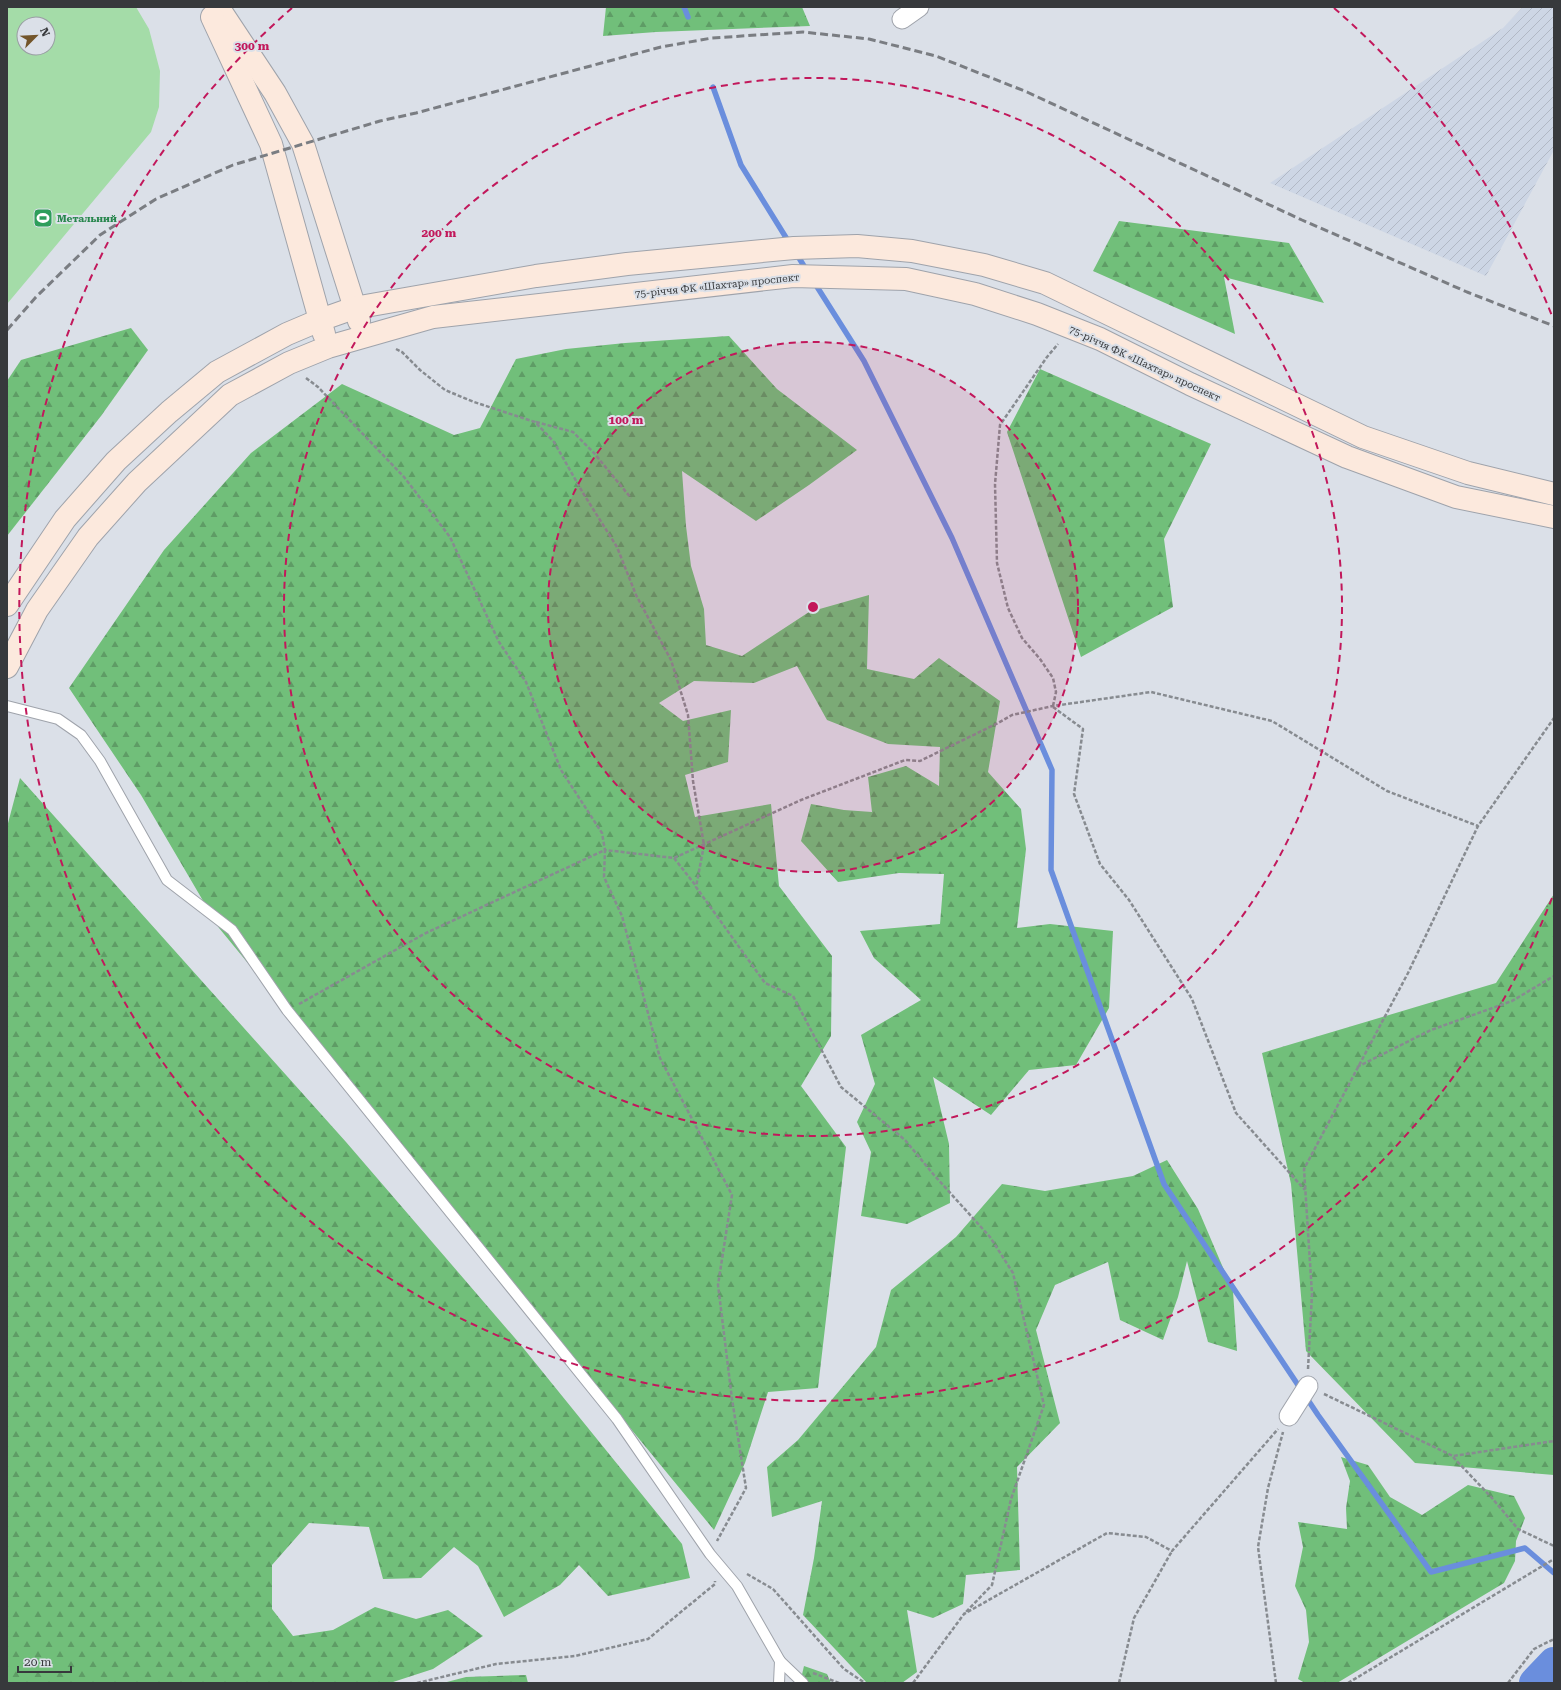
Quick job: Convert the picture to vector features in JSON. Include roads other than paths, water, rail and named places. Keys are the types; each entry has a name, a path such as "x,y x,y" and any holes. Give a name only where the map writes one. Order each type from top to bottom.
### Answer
{"main road":[{"path":"207,7 271,144 328,347"},
{"path":"218,7 275,93 303,144 354,308 364,335"},
{"path":"7,605 65,519 116,461 169,412 217,372 287,334 354,308 536,276 627,264 787,249 857,246 912,251 984,265 1045,283 1363,437 1468,473 1554,494"},
{"name":"75-річчя ФК «Шахтар» проспект","path":"7,667 37,610 88,537 137,482 230,395 289,363 328,347 364,335 433,317 501,308 793,276 906,279 976,294 1044,317 1100,340 1190,384 1347,457 1456,496 1554,517"}],"street":[{"path":"902,18 919,7"},
{"path":"1289,1416 1308,1386"}],"lane":[{"path":"7,706 58,719 81,735 100,761 167,880 232,930 287,1010 617,1419 710,1554 737,1586 780,1661 803,1683"},
{"path":"779,1683 780,1661"}],"waterway":[{"path":"684,7 688,17"},
{"path":"713,87 741,165 790,244"},
{"path":"796,253 807,271"},
{"path":"814,282 864,361 952,538 1052,770 1051,870 1164,1184 1318,1415 1431,1572 1525,1548 1554,1573"},
{"path":"1535,1683 1554,1663"}],"railway":[{"path":"7,330 36,297 100,235 156,199 233,165 380,121 416,113 661,47 712,38 803,32 869,39 936,56 1027,92 1302,220 1467,292 1554,326"}],"place":[{"name":"Метальний","path":"43,218"}]}
